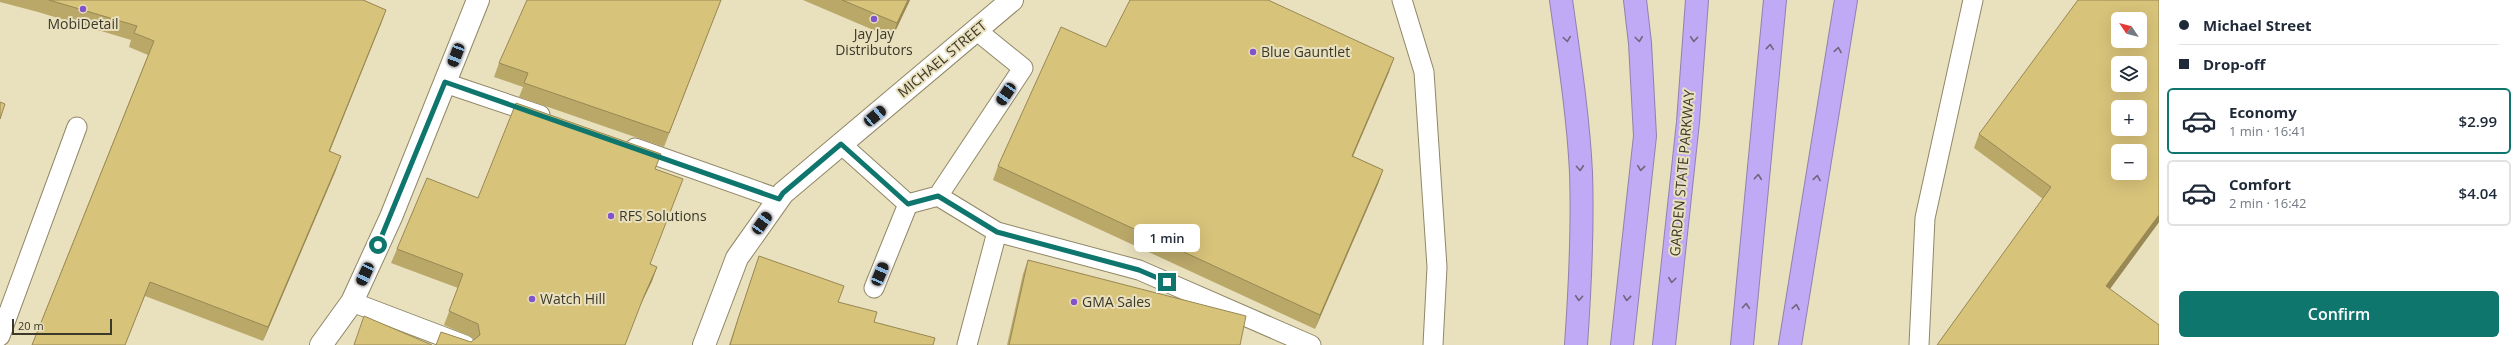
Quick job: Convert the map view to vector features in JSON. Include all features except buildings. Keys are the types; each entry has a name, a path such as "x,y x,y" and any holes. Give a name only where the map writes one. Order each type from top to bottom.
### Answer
{"highway":[{"path":"1561,0 1573,81 1581,172 1580,288 1576,345"},
{"path":"1622,345 1645,136 1640,43 1635,0"},
{"name":"GARDEN STATE PARKWAY","path":"1664,345 1686,145 1698,0"},
{"path":"1742,345 1775,0"},
{"path":"1790,345 1846,0"}],"street":[{"path":"321,345 352,302 391,217 478,0"},
{"name":"MICHAEL STREET","path":"704,345 738,258 783,193 1012,0"}],"lane":[{"path":"1402,0 1424,72 1437,267 1433,345"},
{"path":"1919,345 1925,218 1973,0"},
{"path":"908,204 938,196 1023,68 976,30"},
{"path":"445,82 558,122"},
{"path":"0,336 77,127"},
{"path":"618,142 779,199"},
{"path":"841,144 908,204"},
{"path":"938,196 997,232 1139,270 1316,345"},
{"path":"874,288 908,204"},
{"path":"967,345 997,232"},
{"path":"352,302 465,345"}],"place":[{"name":"MobiDetail","path":"83,9"},
{"name":"Jay Jay Distributors","path":"874,19"},
{"name":"Blue Gauntlet","path":"1253,52"},
{"name":"RFS Solutions","path":"611,216"},
{"name":"Watch Hill","path":"532,299"},
{"name":"GMA Sales","path":"1074,302"}],"route":[{"path":"378,245 391,217 445,82 779,199 783,193 841,144 908,204 938,196 997,232 1139,270 1167,282"}]}
